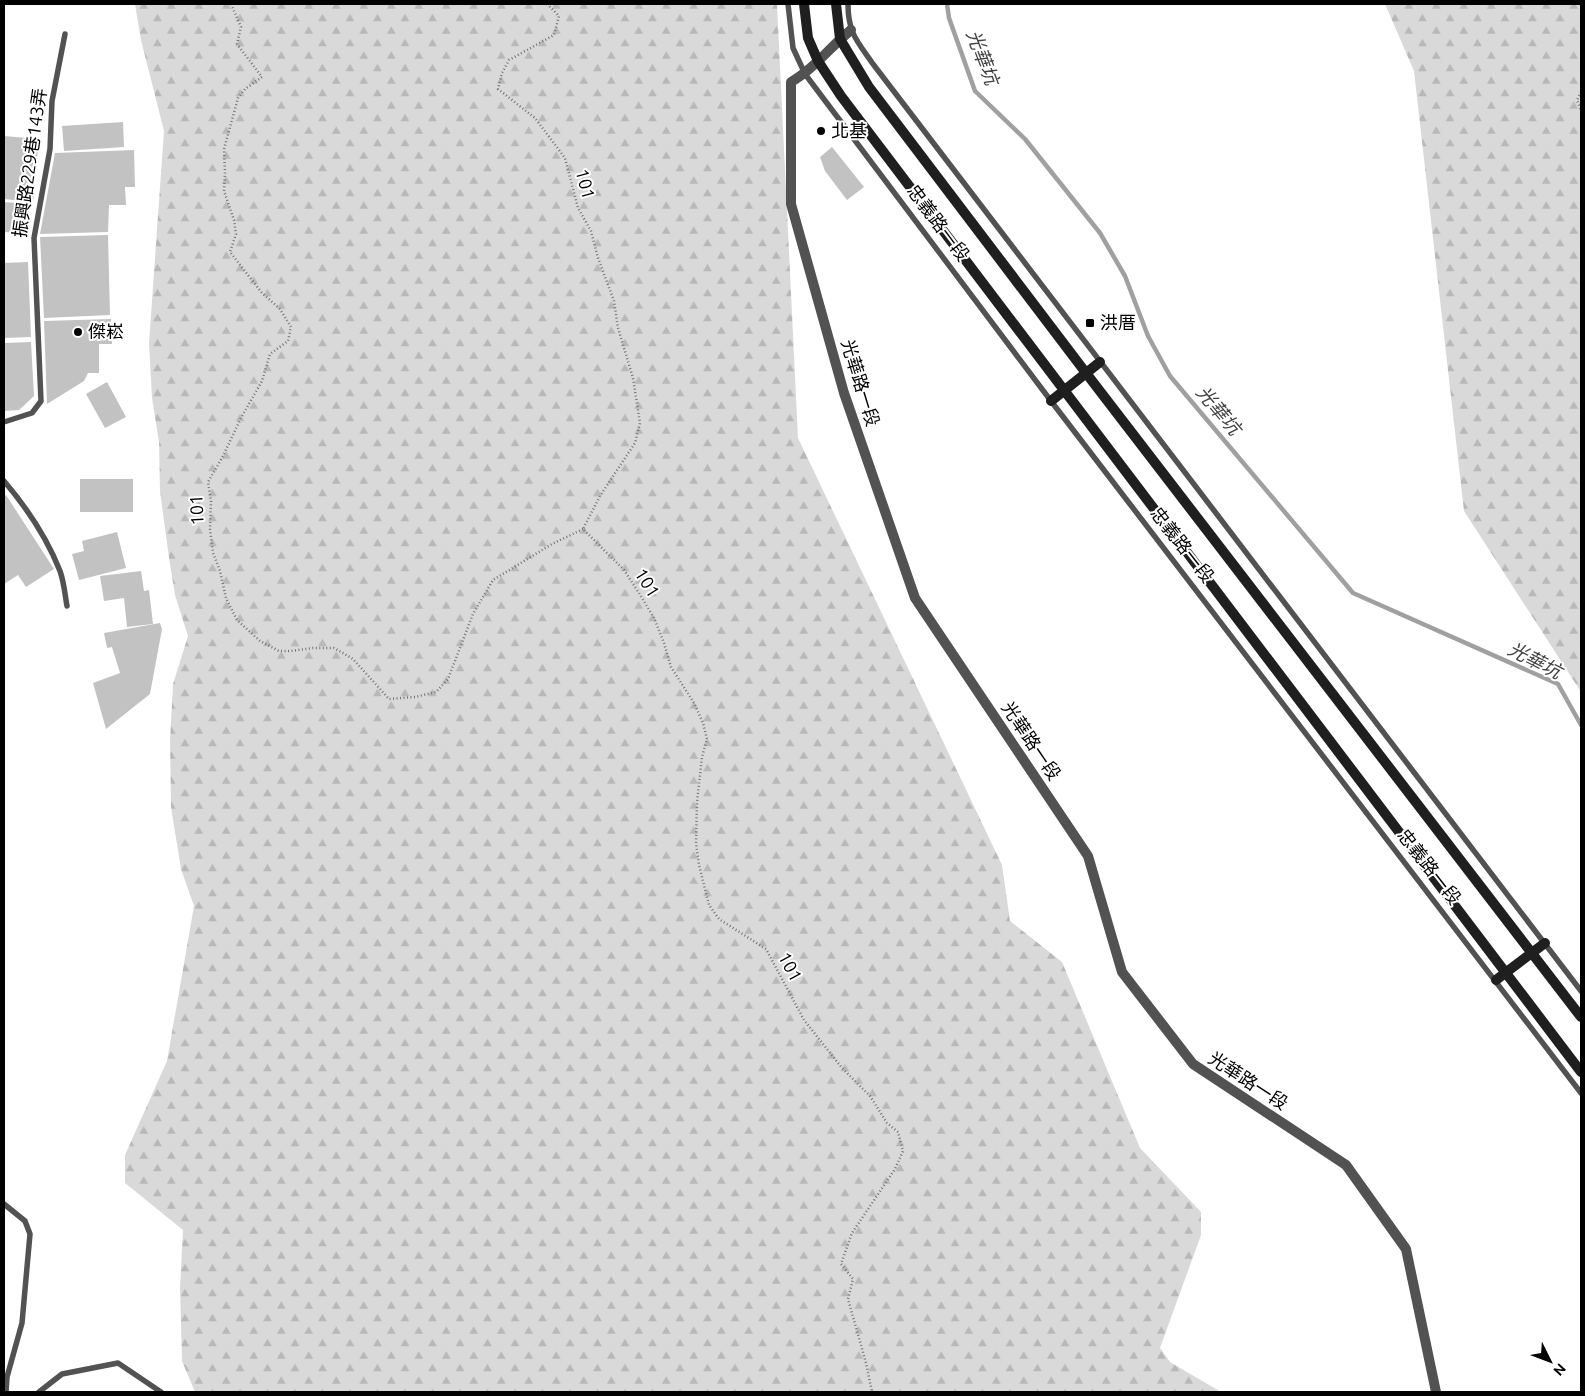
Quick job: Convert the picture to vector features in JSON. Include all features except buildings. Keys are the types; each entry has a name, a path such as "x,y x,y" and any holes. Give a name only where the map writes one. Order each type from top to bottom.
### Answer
{"main road":[{"name":"忠義路一段","path":"804,4 808,38 818,61 859,120 1581,1072"},
{"name":"忠義路一段","path":"836,4 840,38 869,87 1086,373 1581,1017"},
{"path":"1051,401 1100,362"},
{"path":"1496,980 1545,943"}],"street":[{"name":"光華路一段","path":"851,30 840,38 805,74 792,82 792,204 844,393 915,598 1088,856 1122,972 1193,1064 1346,1165 1406,1249 1436,1392"}],"lane":[{"name":"忠義路一段","path":"788,4 793,48 805,74 1051,401 1581,1093"},
{"path":"848,4 848,19 851,30 873,64 1581,991"},
{"name":"振興路229巷143弄","path":"4,422 32,413 41,401 34,238 50,149 52,101 65,34"},
{"path":"4,481 30,514 44,536 60,572 67,606"},
{"path":"4,1204 25,1221 30,1234 22,1323 7,1377 6,1392"},
{"path":"39,1392 62,1374 118,1364 161,1392"}],"path":[{"name":"101","path":"230,4 240,27 237,44 262,76 245,89 238,98 224,149 226,173 224,191 234,220 236,234 230,252 262,293 280,309 290,327 288,340 270,354 262,381 208,482 211,501 210,529 213,553 220,571 226,598 237,620 260,641 279,651 334,648 353,659 389,699 415,697 436,692 448,679 473,614 493,580 552,544 583,529 600,496 635,443 640,423 633,378 618,328 614,301 598,258 591,231 578,208 565,158 535,118 498,89 502,73 509,60 554,35 559,16 547,4"},
{"path":"1581,92 1577,100 1581,111"},
{"name":"101","path":"583,529 624,570 639,592 654,618 671,667 703,723 707,739 702,758 697,802 696,843 710,905 720,920 766,949 804,1020 842,1068 870,1096 887,1123 898,1132 903,1150 895,1169 852,1233 841,1264 853,1279 848,1299 872,1392"}],"green space":[{"path":"135,4 777,4 798,438 1002,865 1010,921 1062,962 1140,1148 1201,1212 1201,1235 1160,1348 1170,1362 1221,1392 195,1392 182,1361 180,1287 183,1230 125,1183 125,1155 167,1061 194,906 181,869 171,807 170,740 173,684 188,636 175,595 160,491 159,442 152,398 149,343 164,131 141,40"},
{"path":"1385,4 1581,4 1581,692 1464,511 1414,71"}],"waterway":[{"name":"光華坑","path":"947,4 949,18 975,91 1025,139 1100,233 1125,276 1148,336 1170,376 1353,593 1558,684 1581,725"}],"place":[{"name":"北基","path":"821,131"},
{"name":"洪厝","path":"1090,323"},
{"name":"傑崧","path":"78,332"}]}
